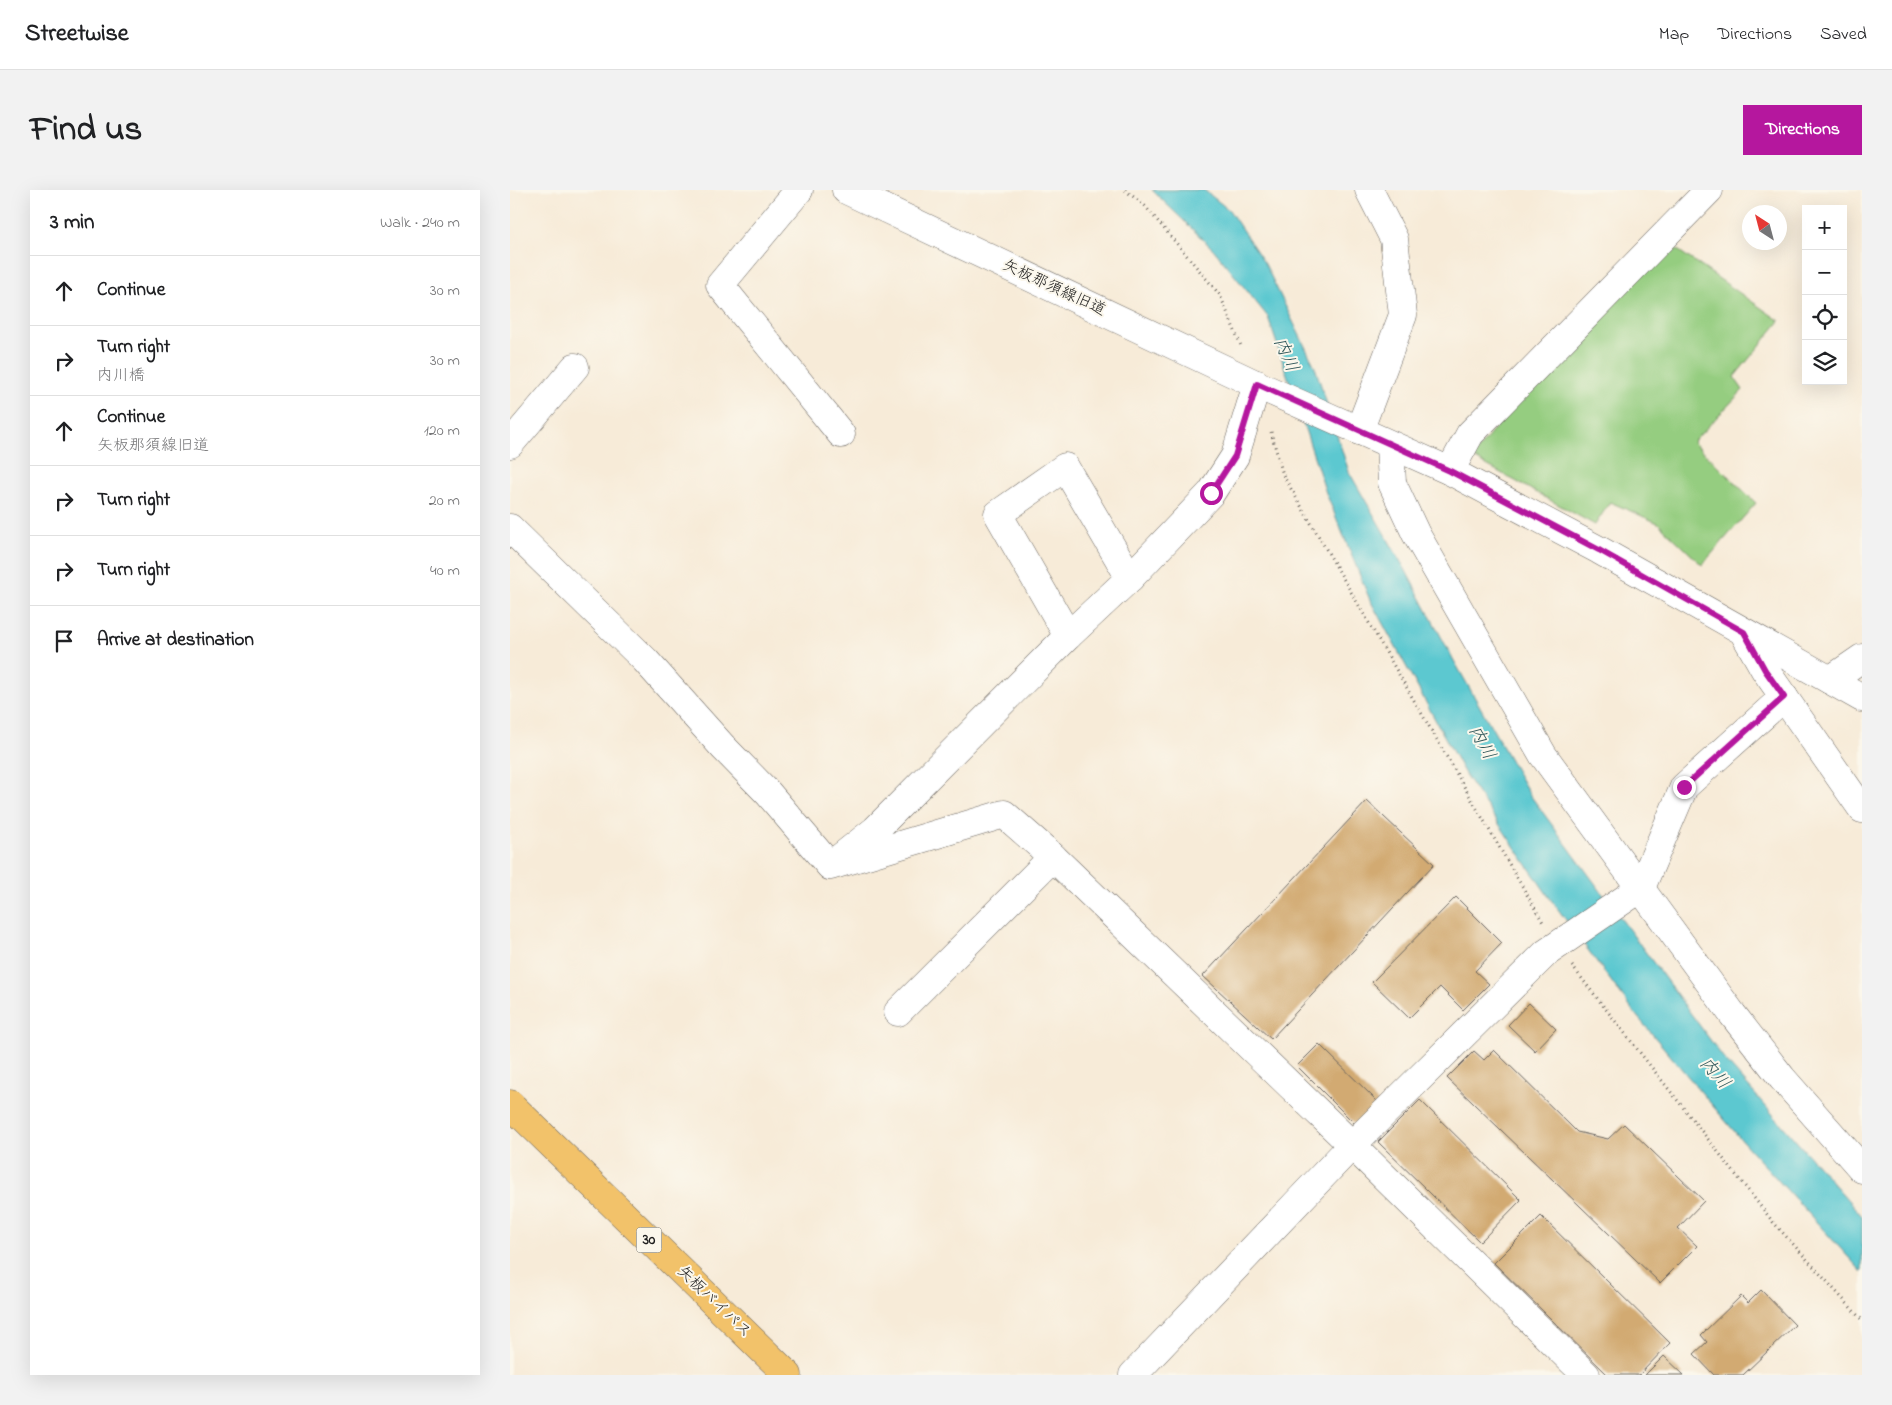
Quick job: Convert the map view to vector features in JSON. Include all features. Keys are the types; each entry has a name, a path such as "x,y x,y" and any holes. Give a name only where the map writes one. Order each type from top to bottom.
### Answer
{"main road":[{"name":"矢板バイパス","path":"510,1104 788,1375"}],"street":[{"path":"799,190 720,285 841,434"},
{"path":"1369,190 1394,239 1403,315 1362,432 1450,471 1599,550 1862,698"},
{"path":"1450,471 1470,434 1709,190"},
{"name":"矢板那須線旧道","path":"861,193 1260,386 1362,432"},
{"path":"510,444 575,367"},
{"path":"830,866 875,830 1068,636 1130,578 1211,493 1235,456 1260,386"},
{"path":"1390,444 1392,483 1416,534 1544,755 1733,1015 1782,1078 1862,1169"},
{"path":"1068,636 998,514 1065,467 1130,578"},
{"path":"510,528 645,660 723,748 768,793 830,866"},
{"path":"1744,632 1765,670 1862,809"},
{"path":"1830,680 1862,658"},
{"path":"1133,1375 1352,1146 1546,953 1641,888 1684,787 1784,697"},
{"path":"830,866 1004,814 1053,857 1586,1375"},
{"path":"898,1012 1053,857"}],"path":[{"path":"1125,190 1145,206 1220,295 1242,349"},
{"path":"1270,430 1283,475 1556,946 1772,1222 1862,1320"}],"green space":[{"path":"1669,244 1780,321 1734,377 1743,390 1693,442 1756,503 1702,565 1658,523 1610,502 1595,525 1472,457 1525,391"}],"water":[{"name":"内川","path":"1152,190 1204,190 1229,210 1265,264 1315,367 1349,472 1530,795 1725,1060 1862,1216 1862,1272 1745,1144 1636,1015 1549,897 1466,776 1370,600 1326,493 1268,317 1214,250"}],"building":[{"path":"1367,801 1434,864 1271,1039 1203,976"},
{"path":"1456,897 1502,943 1475,971 1489,984 1463,1010 1440,987 1409,1018 1372,982"},
{"path":"1529,1003 1556,1029 1535,1051 1508,1025"},
{"path":"1319,1044 1379,1103 1357,1126 1297,1066"},
{"path":"1494,1050 1577,1132 1608,1139 1624,1124 1704,1201 1678,1228 1697,1246 1660,1283 1447,1078 1474,1051 1484,1060"},
{"path":"1420,1100 1521,1200 1480,1242 1378,1142"},
{"path":"1541,1216 1670,1343 1639,1375 1608,1375 1494,1263"},
{"path":"1761,1290 1795,1325 1743,1375 1714,1375 1694,1354 1707,1342 1701,1335 1741,1296 1748,1303"},
{"path":"1664,1356 1684,1375 1645,1375"}],"route":[{"path":"1211,493 1235,456 1257,384 1450,471 1599,550 1744,632 1765,670 1784,697 1684,787"}]}
